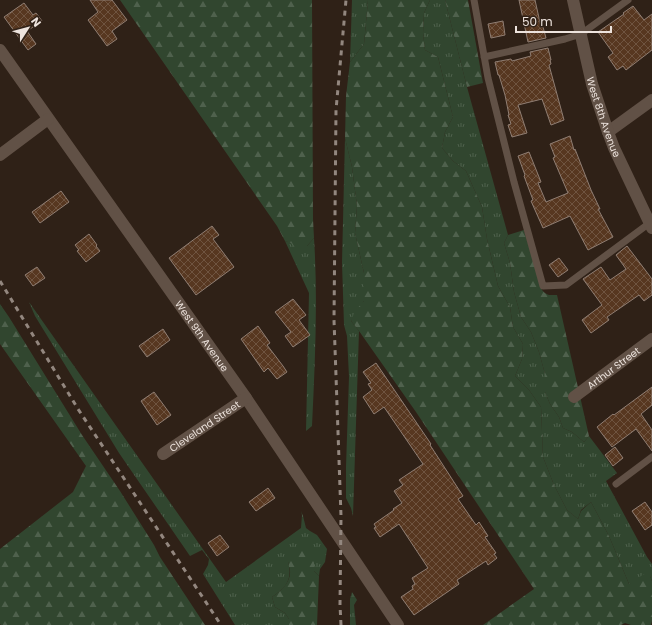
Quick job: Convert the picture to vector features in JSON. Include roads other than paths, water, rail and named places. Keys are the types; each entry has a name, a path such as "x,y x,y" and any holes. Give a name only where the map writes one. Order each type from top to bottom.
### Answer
{"street":[{"name":"West 8th Avenue","path":"573,0 592,84 608,132 614,148 651,224"},
{"name":"West 9th Avenue","path":"0,50 246,398 398,625"},
{"path":"608,132 652,100"},
{"path":"0,155 48,119"},
{"name":"Arthur Street","path":"574,397 652,338"},
{"name":"Cleveland Street","path":"163,454 246,398"}],"lane":[{"path":"474,0 489,85 543,286 566,285 651,224"},
{"path":"484,57 565,39 580,34 628,0"},
{"path":"616,484 652,457"}],"railway":[{"path":"341,625 341,516 334,320 336,110 346,0"},
{"path":"0,281 78,409 221,625"}]}
